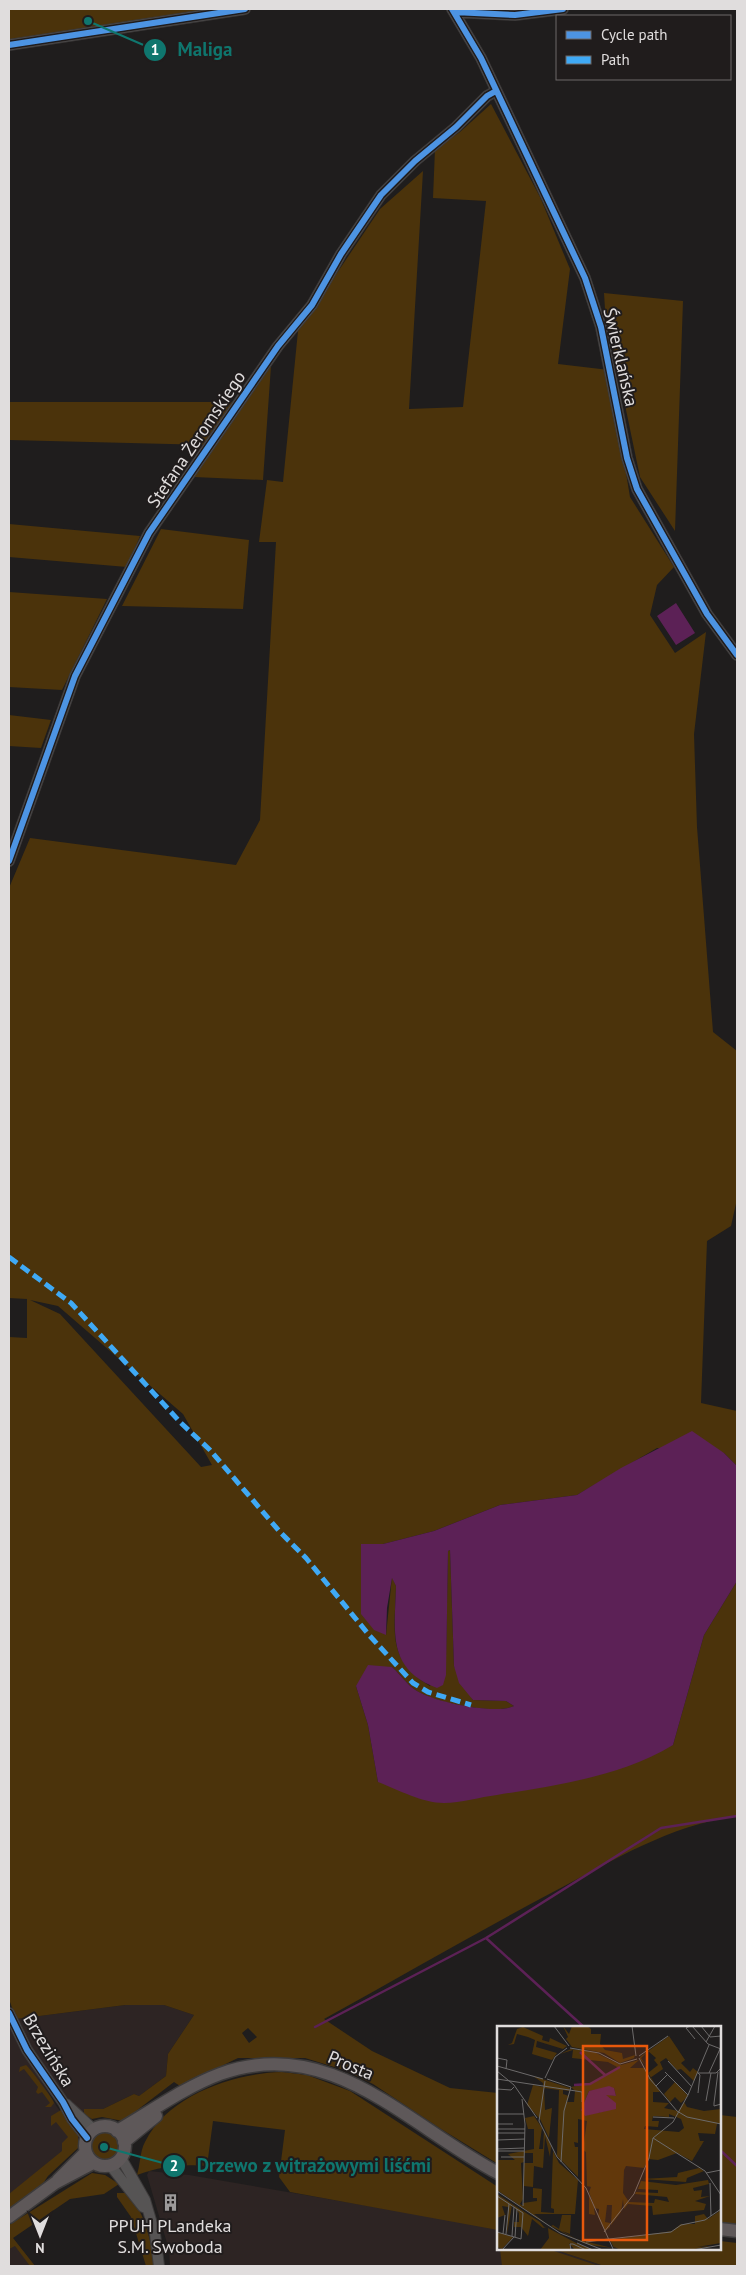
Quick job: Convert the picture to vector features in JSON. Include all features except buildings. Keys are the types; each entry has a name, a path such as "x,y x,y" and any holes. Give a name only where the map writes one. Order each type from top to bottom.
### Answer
{"main road":[{"name":"Prosta","path":"120,2137 174,2099 210,2078 244,2067 277,2064 318,2069 345,2079 371,2093 461,2152 497,2172"},
{"path":"107,2127 120,2137 124,2150 121,2158 110,2166 101,2166 90,2157 90,2134 107,2127"},
{"path":"9,2218 90,2157"},
{"path":"721,2229 737,2231"}],"street":[{"path":"9,45 245,9"},
{"path":"453,11 474,14 524,15 563,9"},
{"name":"Świerklańska","path":"453,11 467,32 496,91 579,264 593,300 627,458 636,489 707,614 737,655"},
{"path":"467,32 474,14"},
{"name":"Stefana Żeromskiego","path":"9,862 75,676 149,534 278,346 312,305 342,254 381,195 415,161 456,127 487,96 496,91"},
{"name":"Brzezińska","path":"9,2013 27,2050 63,2102 90,2134"},
{"path":"121,2158 145,2200 157,2245 160,2266"},
{"path":"110,2166 150,2218"}],"shaded area":[{"path":"9,9 245,9 9,46"},
{"path":"491,104 540,197 570,269 558,364 609,370 630,497 674,567 657,585 650,615 675,653 706,632 694,734 697,827 713,1032 737,1051 737,1199 731,1226 707,1241 701,1403 737,1411 737,1466 724,1453 657,1448 577,1495 500,1505 434,1531 383,1544 362,1544 386,1635 392,1577 396,1586 395,1631 400,1655 406,1666 430,1686 446,1655 448,1551 450,1550 454,1666 473,1700 506,1701 514,1706 493,1709 480,1708 437,1700 414,1689 392,1667 356,1686 368,1725 378,1782 673,1745 704,1635 737,1581 737,1816 688,1827 619,1857 495,1923 324,2019 372,2051 450,2088 497,2093 497,2163 373,2084 344,2070 305,2058 238,2058 180,2086 174,2082 123,2121 102,2117 92,2119 84,2114 84,2109 103,2109 134,2094 139,2096 166,2076 168,2054 194,2015 164,2005 125,2005 16,2019 9,1999 9,1337 27,1338 27,1299 9,1298 9,888 30,838 236,865 260,820 276,542 259,542 267,480 283,482 298,331 380,209 423,171 409,409 463,407 486,201 433,198 435,149 460,132","holes":["30,1300 58,1306 183,1414 212,1465 201,1467 60,1314","248,2028 257,2037 249,2043 242,2033"]},
{"path":"604,293 683,301 675,531 640,477 605,309"},
{"path":"271,366 263,480 194,477"},
{"path":"9,402 232,402 210,445 9,440"},
{"path":"9,524 140,536 127,567 9,557"},
{"path":"161,529 249,540 243,609 122,606"},
{"path":"9,592 107,599 62,690 9,687"},
{"path":"676,603 695,633 676,645 657,616"},
{"path":"9,715 51,720 41,748 9,746"},
{"path":"692,1431 724,1453 737,1466 737,1581 704,1635 673,1745 632,1765 588,1778 457,1802 427,1801 378,1782 368,1725 356,1686 368,1665 392,1667 414,1689 451,1703 493,1709 514,1706 506,1701 473,1700 459,1683 454,1666 450,1550 448,1551 446,1675 443,1685 437,1688 421,1680 409,1670 401,1659 395,1633 396,1586 392,1578 387,1608 386,1635 374,1630 361,1614 361,1544 383,1544 434,1531 500,1505 577,1495 621,1468"},
{"path":"125,2005 164,2005 194,2015 168,2054 166,2076 139,2096 134,2094 103,2109 86,2109 82,2113 51,2081 30,2048 16,2019"},
{"path":"9,2012 19,2044 57,2107 77,2132 80,2140 9,2200"},
{"path":"26,2065 53,2101 54,2103 51,2107 45,2107 50,2103 42,2092 38,2094 36,2092 38,2087 24,2069 19,2072 20,2067"},
{"path":"282,2072 307,2075 350,2091 497,2186 497,2230 290,2192 279,2177 285,2130 213,2121 207,2166 172,2166 137,2175 145,2142 169,2111 186,2099 204,2090 224,2082 263,2073"},
{"path":"61,2110 78,2134 78,2148 44,2182 9,2212 9,2194 62,2151 62,2143 68,2137 56,2122 51,2126 51,2116"},
{"path":"721,2115 737,2117 737,2224 721,2222"},
{"path":"104,2132 114,2136 118,2146 114,2156 104,2160 94,2156 90,2146 94,2136"},
{"path":"149,2171 189,2175 491,2227 497,2230 497,2250 556,2250 604,2266 170,2266 169,2250 147,2175"},
{"path":"92,2173 105,2175 119,2184 104,2194 70,2199 13,2238 35,2266 30,2266 15,2246 9,2249 9,2225"},
{"path":"117,2193 129,2193 139,2210 149,2237 154,2266 146,2266 131,2217 117,2197"},
{"path":"9,2231 13,2238 35,2266 9,2266"},
{"path":"721,2241 737,2243 737,2266 604,2266 556,2250 721,2250"},
{"path":"500,2250 551,2250 599,2266 502,2266"}],"waterway":[{"path":"315,2027 486,1938 661,1828 737,1816"},
{"path":"486,1938 583,2026"},
{"path":"721,2151 737,2166"}],"marked path":[{"path":"9,1257 71,1303 181,1423 210,1450 280,1532 306,1558 369,1635 413,1683 428,1692 471,1705"}],"cycle path":[{"path":"9,45 245,9"},
{"path":"452,9 481,58 585,278 601,327 627,458 637,489 707,614 737,655"},
{"path":"454,12 515,15 563,9"},
{"path":"9,861 75,676 149,533 278,346 312,305 341,254 381,195 415,161 456,127 487,96 496,91"},
{"path":"9,2013 27,2050 63,2102 72,2119 87,2138"}],"place":[{"name":"Maliga","path":"88,21"},
{"name":"Drzewo z witrażowymi liśćmi","path":"104,2147"},
{"name":"PPUH PLandeka S.M. Swoboda","path":"170,2202"}]}
